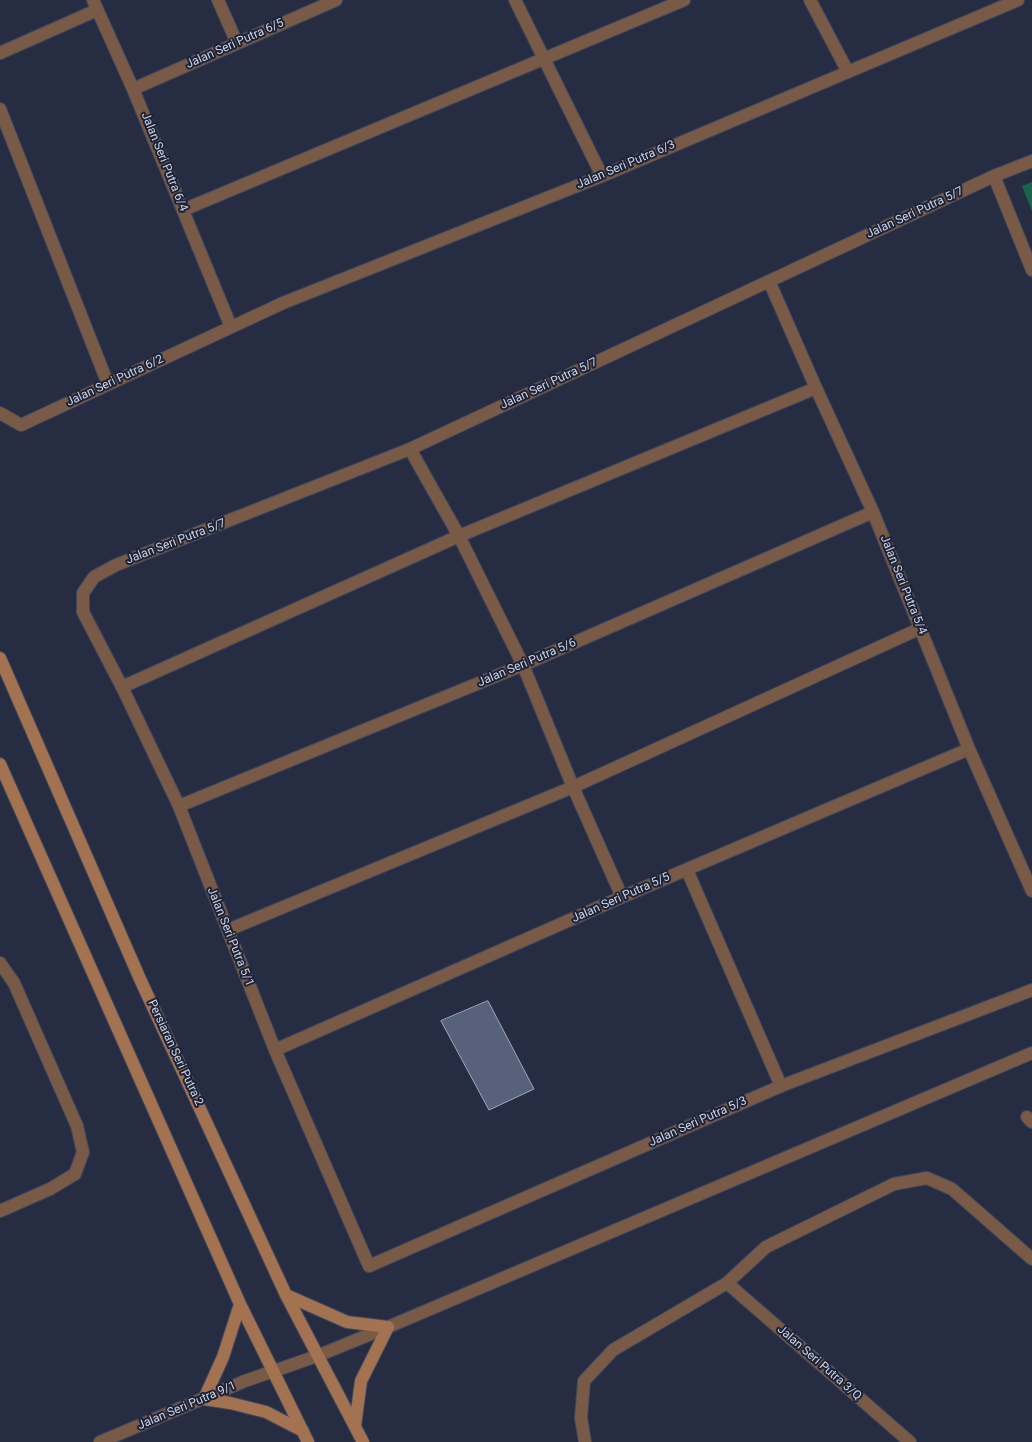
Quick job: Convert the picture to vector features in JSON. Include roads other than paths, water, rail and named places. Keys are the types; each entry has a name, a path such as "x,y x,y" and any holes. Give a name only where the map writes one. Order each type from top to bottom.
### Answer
{"street":[{"path":"218,0 237,43"},
{"name":"Jalan Seri Putra 6/5","path":"133,89 336,0"},
{"path":"515,0 602,176"},
{"path":"183,210 684,0"},
{"path":"810,0 848,72"},
{"name":"Jalan Seri Putra 6/3","path":"231,326 283,303 602,176 1018,0"},
{"path":"0,54 95,5"},
{"name":"Jalan Seri Putra 6/4","path":"95,5 133,89 231,326"},
{"path":"0,109 108,384"},
{"name":"Jalan Seri Putra 5/7","path":"83,612 82,593 94,577 116,565 410,449 994,176 1032,161"},
{"path":"994,176 1032,270"},
{"name":"Jalan Seri Putra 5/4","path":"769,281 873,512 969,749 1032,891"},
{"name":"Jalan Seri Putra 6/2","path":"0,413 21,424 231,326"},
{"path":"122,687 459,536 816,388"},
{"path":"410,449 459,536 523,665 573,787 622,898"},
{"name":"Jalan Seri Putra 5/6","path":"179,806 523,665 873,512"},
{"name":"Jalan Seri Putra 5/1","path":"83,612 122,687 179,806 275,1050 369,1266"},
{"path":"228,930 573,787 921,628"},
{"name":"Persiaran Seri Putra 2","path":"0,658 140,979 286,1295 363,1442"},
{"name":"Jalan Seri Putra 5/5","path":"275,1050 969,749"},
{"path":"0,764 240,1304 306,1436"},
{"path":"687,870 781,1086"},
{"path":"0,963 14,983 77,1126 83,1152 75,1174 50,1190 0,1211"},
{"name":"Jalan Seri Putra 5/3","path":"369,1266 781,1086 1032,990"},
{"name":"Jalan Seri Putra 9/1","path":"100,1442 273,1370 317,1356 388,1327 1032,1052"},
{"path":"585,1442 581,1418 584,1381 614,1350 727,1283 766,1247 894,1184 927,1178 952,1189 1032,1259"},
{"name":"Jalan Seri Putra 3/Q","path":"727,1283 910,1442"},
{"path":"286,1295 346,1322 388,1327 361,1381 355,1426"},
{"path":"240,1304 223,1356 204,1400 230,1403 266,1412 306,1436"}]}
